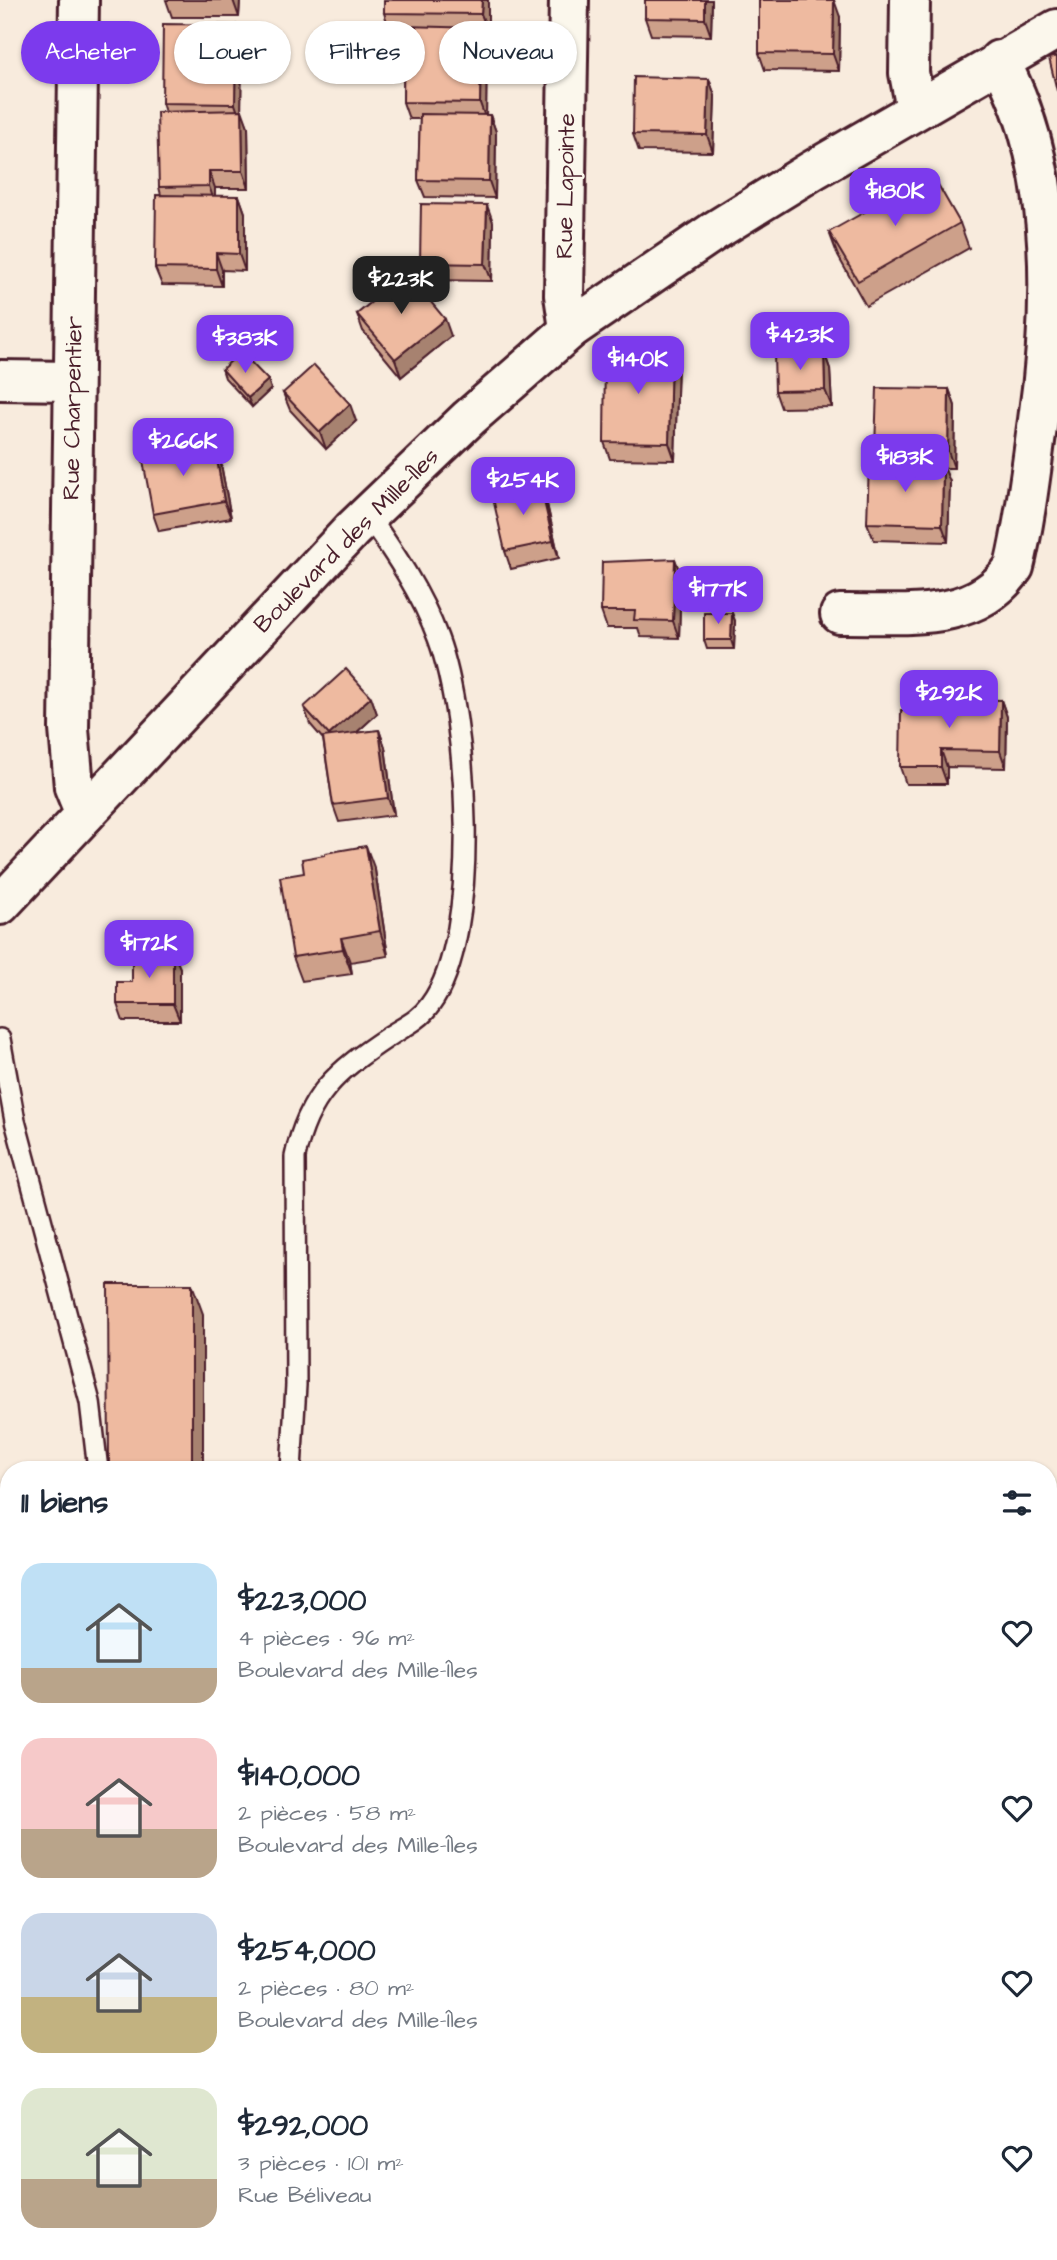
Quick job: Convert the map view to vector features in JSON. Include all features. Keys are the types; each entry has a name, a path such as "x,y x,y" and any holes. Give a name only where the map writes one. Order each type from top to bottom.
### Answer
{"street":[{"name":"Rue Charpentier","path":"79,0 69,729 74,787 85,814"},
{"name":"Rue Lapointe","path":"569,0 564,295 568,322 572,328"},
{"path":"910,0 909,74 916,108"},
{"name":"Boulevard des Mille-Îles","path":"0,905 367,514 469,418 572,328 716,230 916,108 1057,29"},
{"path":"841,614 953,610 988,595 1003,583 1014,567 1047,359 1054,264 1054,218 1050,177 1043,148 1010,75 999,60"},
{"path":"0,380 72,381"}],"lane":[{"path":"292,1461 296,1385 295,1157 300,1134 311,1106 340,1072 429,1007 442,986 450,960 467,870 465,795 451,687 439,641 412,581 367,514"},
{"path":"0,1039 15,1121 90,1402 97,1461"}],"building":[{"path":"384,0 482,0 481,14 384,13"},
{"path":"645,0 705,0 705,19 645,18"},
{"path":"759,0 834,0 833,54 759,53"},
{"path":"163,24 174,24 174,84 235,84 235,104 162,103"},
{"path":"425,27 439,27 439,84 480,84 480,103 403,102 403,84 425,84"},
{"path":"1057,56 1057,91 1049,58"},
{"path":"634,77 709,79 707,135 633,134"},
{"path":"242,110 243,171 209,171 209,186 159,187 157,112"},
{"path":"420,114 490,115 489,181 418,180"},
{"path":"932,174 960,223 858,281 829,232"},
{"path":"156,195 239,196 239,254 216,253 216,269 155,268"},
{"path":"421,204 487,205 485,264 420,263"},
{"path":"407,273 445,319 395,359 357,314"},
{"path":"636,344 671,345 669,443 604,442 605,356 636,356"},
{"path":"241,352 268,380 248,398 222,369"},
{"path":"824,352 825,390 775,391 774,354"},
{"path":"314,365 350,404 320,432 283,393"},
{"path":"877,388 949,389 948,451 875,449"},
{"path":"214,442 224,501 153,514 142,455"},
{"path":"869,463 943,465 942,525 867,523"},
{"path":"540,483 553,541 505,551 492,494"},
{"path":"675,559 673,621 634,620 635,611 601,611 602,562"},
{"path":"704,613 732,613 731,640 704,640"},
{"path":"346,669 371,697 329,735 304,707"},
{"path":"937,698 1001,700 1000,751 941,750 941,767 900,767 901,710 936,711"},
{"path":"379,730 388,798 333,805 323,737"},
{"path":"366,846 380,931 341,938 343,949 293,957 280,877 304,873 302,859"},
{"path":"132,951 173,951 173,1004 117,1004 117,982 132,982"},
{"path":"108,1284 192,1284 192,1461 109,1461"}]}
